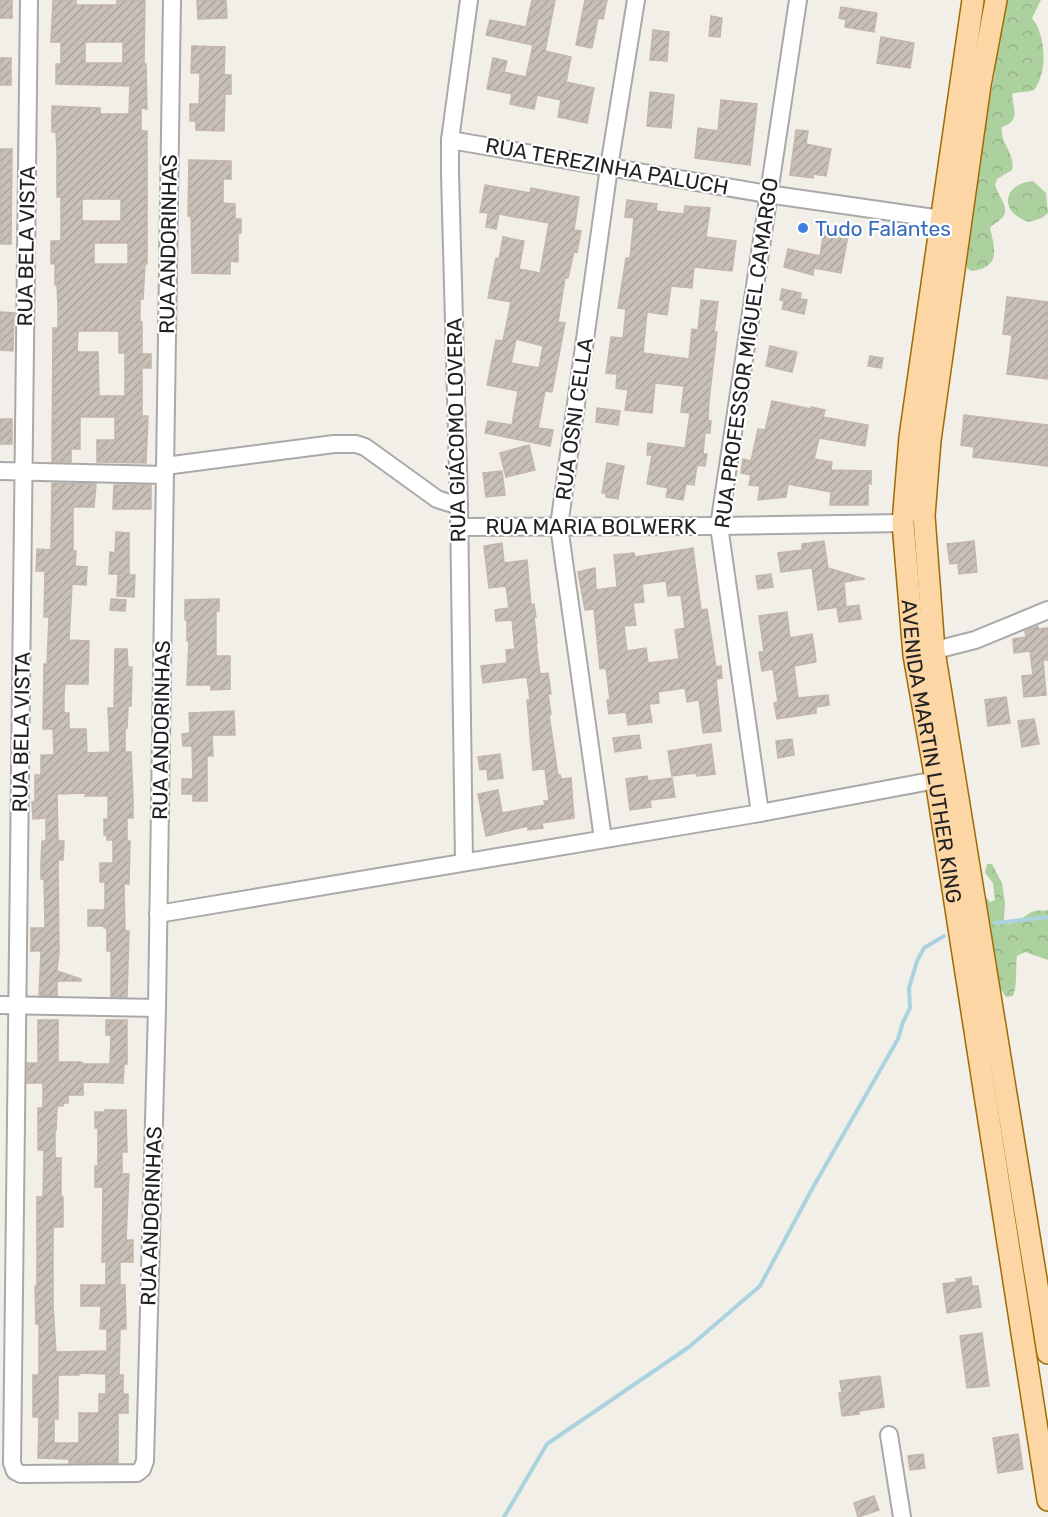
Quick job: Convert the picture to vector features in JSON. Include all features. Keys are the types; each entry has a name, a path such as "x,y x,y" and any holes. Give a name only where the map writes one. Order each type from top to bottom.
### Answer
{"main road":[{"name":"AVENIDA MARTIN LUTHER KING","path":"973,0 942,219 920,439 924,516 924,653 936,780 1048,1500"},
{"name":"AVENIDA MARTIN LUTHER KING","path":"996,0 920,439 903,523 1048,1353"}],"street":[{"name":"RUA BELA VISTA","path":"29,0 12,1463 15,1471 21,1474 136,1473 142,1469 145,1461"},
{"name":"RUA ANDORINHAS","path":"145,1461 157,1008 172,0"},
{"name":"RUA GIÁCOMO LOVERA","path":"464,862 459,506 450,140 470,0"},
{"name":"RUA OSNI CELLA","path":"603,839 559,526 609,166 636,0"},
{"name":"RUA PROFESSOR MIGUEL CAMARGO","path":"760,813 719,526 767,194 798,0"},
{"name":"RUA TEREZINHA PALUCH","path":"450,140 767,194 942,219"},
{"path":"0,471 165,470 334,444 356,444 375,452 437,499 459,506"},
{"name":"RUA MARIA BOLWERK","path":"459,527 903,523"},
{"path":"924,653 975,640 1048,610"},
{"path":"158,914 760,813 936,780"},
{"path":"0,1005 157,1008"},
{"path":"889,1436 902,1517"}],"green space":[{"path":"1003,0 1041,0 1032,18 1040,34 1044,54 1042,74 1034,90 1012,94 1014,118 1002,127 1002,132 1012,159 1012,170 997,179 995,185 1005,210 1002,218 990,228 994,250 992,262 981,269 971,271 967,268 967,235 975,181 979,170 978,153 995,73 995,51"},
{"path":"1033,181 1046,193 1048,213 1042,218 1029,222 1012,212 1008,198 1016,187"},
{"path":"987,864 992,864 1002,883 1005,903 1004,920 1008,924 1034,911 1048,910 1048,960 1025,952 1017,956 1013,996 1006,997 1000,986 987,948 980,894 990,902 995,900 993,883 985,873"}],"building":[{"path":"0,0 12,0 12,18 0,18"},
{"path":"53,0 76,0 76,5 117,5 117,0 145,0 144,64 146,64 147,109 141,108 141,131 147,131 147,264 145,264 143,299 140,299 140,322 142,322 142,354 151,354 151,368 142,368 142,416 148,416 146,463 97,462 97,440 115,440 115,417 80,417 80,449 71,449 71,462 52,462 53,328 58,328 58,306 55,263 51,264 51,241 61,241 61,197 57,197 56,132 52,132 52,106 100,108 100,114 129,114 130,86 56,84 56,64 61,64 61,42 51,42","holes":["85,42 123,42 123,63 85,63","82,199 121,199 121,221 82,221","94,243 128,243 128,264 94,264","78,331 119,331 119,353 125,353 125,396 99,396 98,352 77,352"]},
{"path":"197,0 226,0 227,18 198,19"},
{"path":"532,0 555,0 545,51 571,57 566,82 594,88 587,123 558,117 561,100 537,95 534,109 510,104 512,94 487,89 493,58 507,61 504,72 526,77 533,45 486,35 490,20 526,27"},
{"path":"585,0 607,0 603,19 598,18 592,48 576,45"},
{"path":"841,7 877,13 874,32 845,27 846,20 839,18"},
{"path":"711,16 722,18 720,37 709,36"},
{"path":"653,30 669,32 667,61 650,60"},
{"path":"881,37 914,43 910,68 877,63"},
{"path":"192,46 225,47 224,75 231,75 231,94 225,94 224,131 196,130 196,121 190,121 190,104 199,104 200,73 191,73"},
{"path":"0,58 11,58 11,85 0,85"},
{"path":"650,92 674,95 671,128 647,126"},
{"path":"721,100 757,104 750,165 695,158 698,128 718,131"},
{"path":"796,130 808,131 806,144 831,149 826,176 813,174 813,178 790,175"},
{"path":"0,149 12,149 11,244 0,244"},
{"path":"189,160 231,161 231,179 223,179 223,203 235,204 235,219 241,219 241,233 238,233 238,262 230,261 230,274 192,273 191,216 188,216"},
{"path":"485,185 530,193 531,188 579,197 574,230 581,231 577,252 574,251 568,278 565,278 558,322 565,323 552,392 545,391 538,428 553,430 550,446 485,433 488,421 512,425 518,391 487,385 496,340 503,341 511,302 488,298 496,258 499,259 503,237 524,241 519,269 540,273 549,223 499,214 496,229 486,227 488,213 480,212","holes":["516,339 543,346 539,368 511,363"]},
{"path":"627,200 657,204 656,211 684,214 685,206 710,208 706,237 736,241 732,271 694,267 692,288 671,286 667,315 647,312 643,353 689,359 692,329 698,330 701,300 718,302 709,401 710,433 705,433 703,454 707,454 705,466 697,465 694,485 686,484 683,500 666,497 668,488 647,484 652,455 647,455 648,443 685,448 690,413 681,412 684,386 655,383 652,413 625,410 628,390 616,388 617,374 606,373 611,337 623,338 626,309 618,308 626,258 630,258 634,218 625,217"},
{"path":"824,231 848,235 841,273 814,268 813,275 784,267 788,249 820,256"},
{"path":"782,289 801,293 800,299 807,300 804,314 782,309 784,301 780,300"},
{"path":"1007,297 1048,302 1048,379 1007,374 1012,335 1003,334"},
{"path":"0,312 14,313 13,351 0,350"},
{"path":"770,346 797,352 792,372 766,366"},
{"path":"870,356 883,358 881,368 868,366"},
{"path":"772,401 825,410 823,417 868,425 865,446 819,438 814,459 832,462 831,470 871,471 871,484 868,483 868,505 830,505 831,492 788,484 786,497 758,500 760,486 749,485 751,475 741,473 743,459 751,461 758,429 765,430"},
{"path":"597,408 620,411 618,425 596,422"},
{"path":"964,415 1048,425 1048,466 973,457 974,447 961,445"},
{"path":"0,419 12,419 12,444 0,444"},
{"path":"529,445 535,470 506,477 500,453"},
{"path":"607,463 624,466 618,499 606,497 606,493 602,493"},
{"path":"502,471 505,495 486,497 483,473"},
{"path":"52,483 96,484 94,507 73,507 75,566 87,567 86,585 72,584 69,640 89,641 88,684 65,684 64,694 64,713 69,713 69,729 86,729 87,753 110,752 108,708 114,708 115,649 127,649 128,667 132,667 131,706 128,706 127,728 125,728 125,752 131,752 133,798 133,818 127,818 127,841 130,841 129,884 124,884 125,931 129,931 127,997 111,997 111,951 107,951 107,928 88,926 88,910 105,910 105,882 100,882 100,863 113,863 113,840 107,840 107,835 104,835 104,819 108,820 108,796 85,796 86,793 57,794 58,841 64,841 63,860 58,860 59,952 57,971 81,979 81,981 57,981 57,996 39,995 41,951 31,951 31,928 45,928 44,879 41,879 41,863 42,841 46,841 46,818 33,819 35,775 41,775 41,755 54,755 53,729 43,729 44,664 47,664 49,617 44,617 45,571 36,571 37,549 51,550"},
{"path":"114,485 151,485 151,509 113,509"},
{"path":"116,532 129,533 129,575 135,575 134,597 117,596 118,574 109,574 110,552 115,553"},
{"path":"824,541 828,568 865,579 844,582 846,606 818,610 812,568 781,572 778,553 802,550 802,544"},
{"path":"974,541 977,572 959,574 958,563 950,564 947,544"},
{"path":"502,543 504,563 527,560 531,605 534,604 536,617 534,617 540,674 548,673 551,694 548,694 551,714 549,715 558,775 561,779 571,778 574,818 542,823 543,828 528,830 528,826 486,836 478,794 498,790 502,813 545,805 544,801 549,801 545,769 533,770 527,677 483,683 481,666 507,663 506,650 515,649 512,620 496,621 495,610 509,608 506,586 489,588 484,546"},
{"path":"693,548 701,610 707,609 716,667 721,666 722,678 716,679 721,731 703,733 699,700 687,702 685,688 658,692 659,703 649,704 652,722 628,725 626,712 609,714 607,700 610,700 606,668 600,669 594,609 585,610 578,572 595,568 596,590 617,587 614,555 634,553 635,557","holes":["666,581 668,596 681,595 685,628 675,630 679,659 648,663 646,648 627,651 624,626 636,625 633,603 644,602 642,584"]},
{"path":"771,574 773,587 758,589 756,576"},
{"path":"111,599 126,600 125,611 110,610"},
{"path":"219,599 219,611 216,611 216,656 230,656 230,689 211,690 211,685 187,685 189,641 187,641 185,600"},
{"path":"859,605 861,619 839,622 837,608"},
{"path":"787,612 790,638 812,634 815,652 816,662 794,666 798,698 828,695 829,705 816,707 816,713 777,719 774,703 778,702 773,669 762,671 759,652 764,652 759,616"},
{"path":"1038,626 1038,629 1048,628 1048,660 1043,660 1046,695 1024,697 1022,676 1033,675 1030,651 1014,653 1013,639 1026,637 1025,631"},
{"path":"1006,697 1010,723 988,726 985,700"},
{"path":"234,711 235,735 212,735 213,756 207,756 207,801 193,801 193,794 182,794 182,779 193,779 192,746 183,746 182,734 190,733 189,713"},
{"path":"1034,719 1039,744 1022,747 1018,721"},
{"path":"639,735 641,748 615,752 613,738"},
{"path":"792,739 794,755 778,758 776,741"},
{"path":"711,744 715,774 697,776 696,773 672,776 668,751"},
{"path":"500,754 503,778 488,780 487,769 480,770 478,757"},
{"path":"647,776 648,781 672,778 675,797 650,800 651,807 630,810 626,779"},
{"path":"38,1020 58,1020 58,1062 110,1064 111,1035 106,1035 106,1020 127,1020 127,1064 124,1064 123,1083 83,1082 83,1095 68,1095 68,1103 57,1106 55,1158 61,1158 63,1227 53,1227 53,1306 56,1352 107,1351 107,1329 100,1329 101,1306 81,1306 81,1285 106,1285 106,1262 102,1262 103,1187 95,1187 95,1166 98,1166 98,1128 95,1128 95,1112 126,1110 127,1152 122,1152 122,1174 129,1174 126,1240 133,1240 133,1262 120,1262 120,1285 125,1285 126,1329 120,1329 119,1375 123,1375 123,1394 128,1394 128,1413 118,1413 118,1463 69,1463 69,1459 38,1458 39,1417 33,1417 33,1375 39,1375 39,1324 36,1324 35,1286 37,1286 37,1197 43,1197 44,1150 38,1150 38,1108 43,1108 43,1083 27,1083 27,1063 38,1063","holes":["106,1374 106,1394 99,1394 99,1413 79,1413 79,1443 54,1443 54,1419 58,1419 58,1375"]},
{"path":"971,1277 972,1286 978,1286 981,1307 947,1313 943,1284"},
{"path":"982,1333 989,1386 967,1388 960,1336"},
{"path":"880,1376 884,1407 842,1416 840,1381"},
{"path":"1018,1434 1023,1469 998,1473 993,1438"},
{"path":"923,1454 925,1468 910,1470 908,1456"},
{"path":"874,1496 879,1510 858,1517 854,1503"}],"waterway":[{"path":"995,923 1048,917"},
{"path":"504,1517 547,1444 689,1347 760,1286 812,1189 898,1039 910,1008 909,988 917,961 924,948 944,936"}],"place":[{"name":"Tudo Falantes","path":"803,228"}]}
